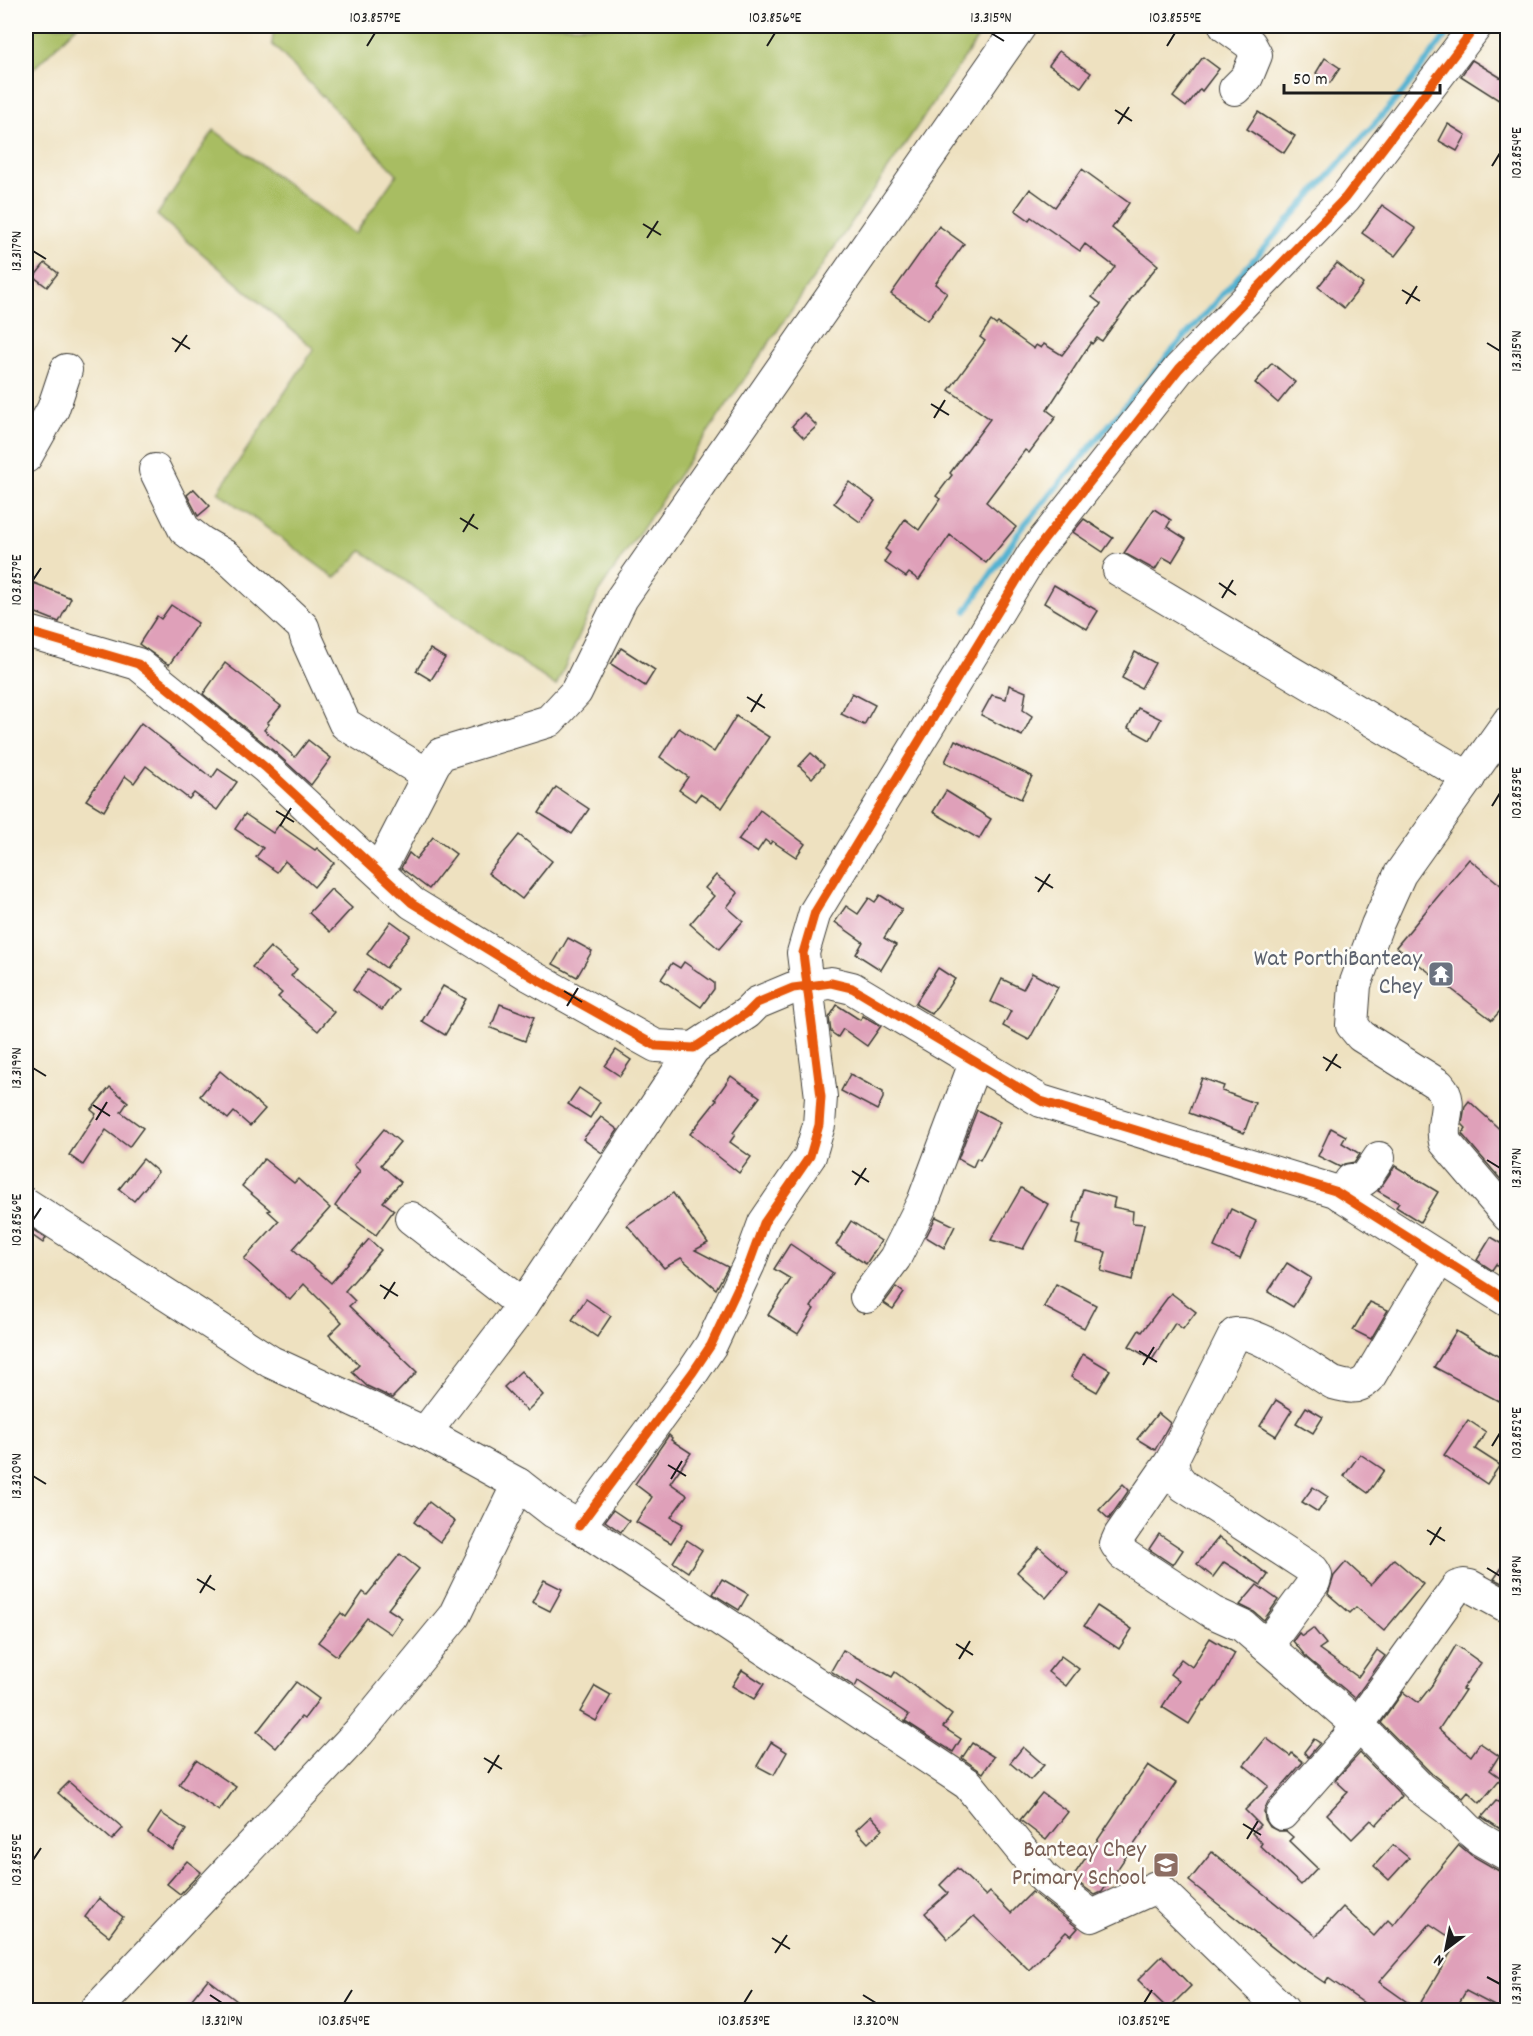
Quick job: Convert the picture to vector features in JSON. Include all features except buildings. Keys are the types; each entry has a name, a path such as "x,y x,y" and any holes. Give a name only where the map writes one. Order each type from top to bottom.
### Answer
{"street":[{"path":"379,871 441,754 549,721 576,692 622,598 1020,26"},
{"path":"1225,26 1250,44 1256,55 1247,77 1235,89"},
{"path":"96,2010 359,1732 454,1616 497,1531 540,1503 693,1372 711,1345 749,1264 764,1223 810,1156 819,1125 821,1097 810,1016 801,987 803,953 815,912 1033,554 1179,369 1345,198 1476,26"},
{"path":"26,457 53,409 66,370"},
{"path":"155,470 184,529 226,557 303,627 345,724 428,775"},
{"path":"1119,570 1469,778"},
{"path":"26,631 138,664 265,767 412,903 531,976 656,1046 694,1048"},
{"path":"1508,722 1400,874 1355,985 1352,1025 1362,1036 1439,1085 1447,1094 1443,1134 1445,1142 1508,1216"},
{"path":"426,1433 523,1305 694,1048 765,1000 801,987 831,983 852,988 1041,1101 1323,1186 1341,1195 1508,1301"},
{"path":"866,1297 895,1258 923,1202 975,1063"},
{"path":"1341,1195 1351,1180 1365,1179 1379,1158"},
{"path":"26,1204 272,1362 426,1433 540,1503 968,1784 1044,1878 1092,1916 1156,1887 1283,2010"},
{"path":"411,1218 523,1305"},
{"path":"1439,1259 1368,1379 1362,1385 1346,1386 1333,1383 1265,1341 1243,1332 1235,1334 1172,1460 1120,1534 1116,1544 1123,1554 1212,1612 1243,1626 1358,1725 1420,1788 1448,1809 1480,1839 1508,1855"},
{"path":"1172,1460 1175,1475 1184,1486 1313,1570 1316,1575 1314,1582 1275,1635 1269,1648"},
{"path":"1282,1814 1358,1725 1457,1587 1470,1586 1508,1607"}],"green space":[{"path":"26,26 77,26 26,76"},
{"path":"274,26 986,26 600,590 556,686 362,551 335,578 218,492 314,349 157,215 214,130 355,234 397,174 272,44"}],"waterway":[{"path":"966,611 1024,525 1173,350 1402,93 1453,26"}],"cycle path":[{"path":"579,1526 711,1345 749,1264 764,1223 810,1156 819,1125 821,1097 803,953 815,912 1033,554 1179,369 1345,198 1476,26"},
{"path":"26,631 138,664 265,767 412,903 531,976 656,1046 694,1048 747,1013 757,1003 793,988 831,983 852,988 1041,1101 1335,1191 1508,1301"}],"place":[{"name":"Wat PorthiBanteay Chey","path":"1441,974"},
{"name":"Banteay Chey Primary School","path":"1166,1865"}]}
